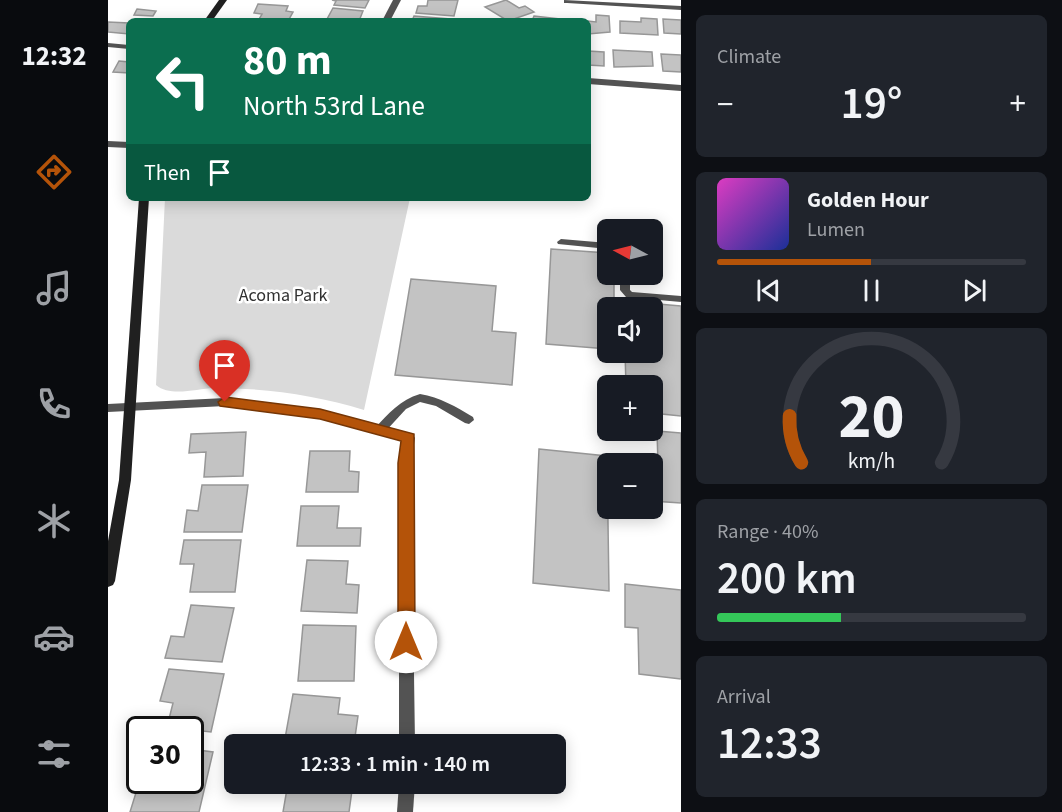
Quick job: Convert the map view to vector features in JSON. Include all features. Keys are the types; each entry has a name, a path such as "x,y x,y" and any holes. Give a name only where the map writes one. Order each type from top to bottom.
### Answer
{"street":[{"path":"210,18 223,0"},
{"path":"388,18 397,0"},
{"path":"567,1 681,8"},
{"path":"108,45 126,47"},
{"path":"591,81 681,88"},
{"path":"108,144 126,145"},
{"path":"108,581 125,480 144,201"},
{"path":"108,408 225,402 320,414 409,438 405,463 407,734"},
{"path":"405,812 406,794"}],"lane":[{"path":"561,242 597,245"},
{"path":"625,285 629,296 681,299"},
{"path":"379,431 403,403 415,398 434,400 469,420"}],"green space":[{"name":"Acoma Park","path":"165,201 409,201 364,410 309,396 271,391 214,388 168,391 156,385"}],"building":[{"path":"332,0 369,0 365,8 334,5 336,1"},
{"path":"428,0 458,0 454,16 416,13 418,6 427,6"},
{"path":"506,0 519,8 525,6 534,12 517,18 503,18 485,7"},
{"path":"258,4 288,6 286,11 293,12 290,18 260,18 262,14 254,13"},
{"path":"333,8 363,11 360,18 328,18"},
{"path":"137,9 156,11 153,16 134,15"},
{"path":"596,15 609,16 610,32 591,34 591,21 596,22"},
{"path":"414,16 439,18 413,18"},
{"path":"641,18 657,19 658,35 620,33 620,21 641,22"},
{"path":"663,19 681,20 681,34 664,33"},
{"path":"108,22 126,23 126,34 108,32"},
{"path":"613,50 652,52 653,66 614,67"},
{"path":"591,51 604,52 604,66 591,65"},
{"path":"661,54 681,55 681,72 663,71"},
{"path":"119,61 126,62 126,73 113,72"},
{"path":"551,249 597,252 597,285 614,285 614,297 597,297 597,348 546,344"},
{"path":"411,279 496,286 492,331 516,333 512,385 395,375"},
{"path":"663,304 681,306 681,416 663,414 663,375 626,375 625,363 663,363"},
{"path":"246,432 243,476 204,477 206,452 189,453 191,434"},
{"path":"663,432 681,433 681,503 663,502 663,453 658,453 657,441 663,441"},
{"path":"539,449 597,455 597,519 608,519 609,591 533,583"},
{"path":"310,451 350,451 349,471 359,472 358,492 306,492"},
{"path":"202,485 248,485 242,532 184,532 187,510 198,511"},
{"path":"301,506 339,506 337,528 361,528 360,546 297,546"},
{"path":"184,540 241,540 235,592 190,592 194,564 180,564"},
{"path":"307,560 348,561 346,584 359,585 357,613 301,611"},
{"path":"625,584 681,590 681,679 639,674 638,628 625,627"},
{"path":"191,605 234,608 222,662 165,658 171,636 184,637"},
{"path":"303,625 356,626 354,681 298,681"},
{"path":"169,669 224,674 211,732 204,731 204,716 170,716 173,703 160,701"},
{"path":"293,694 340,698 338,714 358,716 355,734 286,734"},
{"path":"204,751 213,752 204,791"},
{"path":"136,794 203,794 199,812 130,812"},
{"path":"286,794 351,794 349,812 283,812"}],"route":[{"path":"225,402 320,414 409,438 405,463 406,642"}]}
